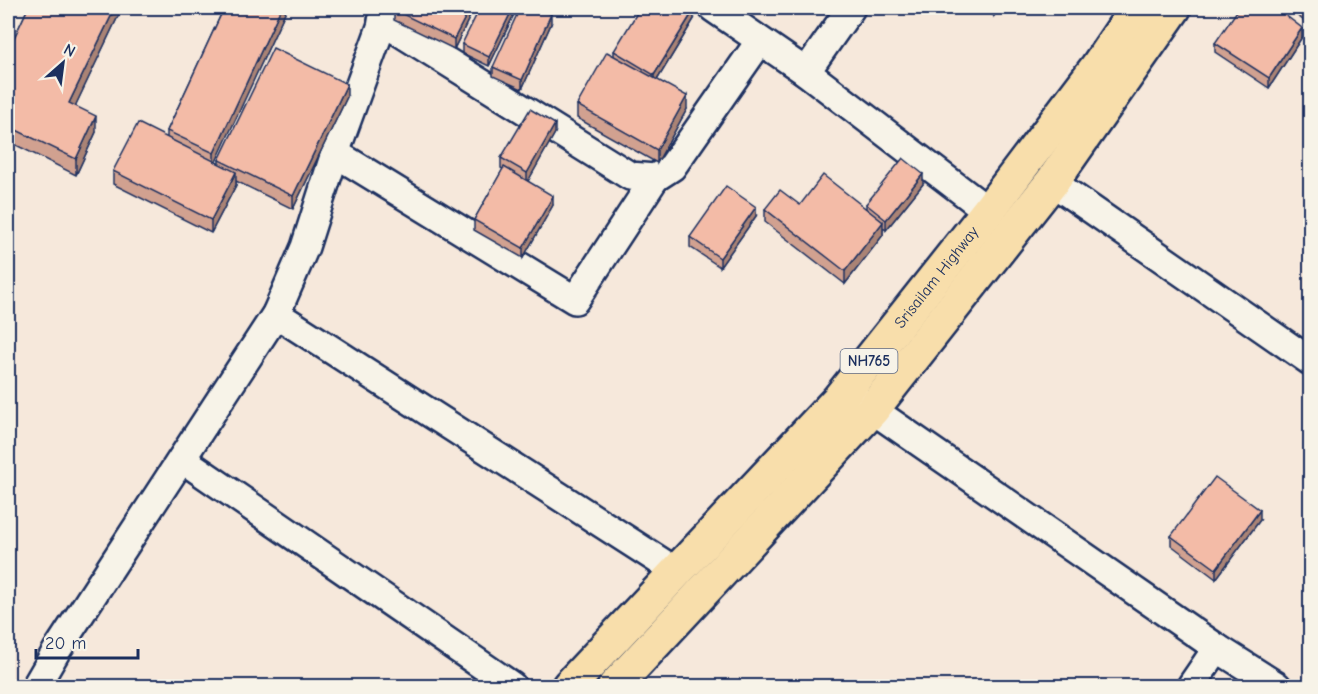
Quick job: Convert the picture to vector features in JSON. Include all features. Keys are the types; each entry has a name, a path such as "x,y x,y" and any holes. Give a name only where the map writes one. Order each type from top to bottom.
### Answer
{"highway":[{"name":"Srisailam Highway","path":"569,687 846,391 988,211 1097,67 1137,8"},
{"name":"Srisailam Highway","path":"615,686 872,410 1052,182 1174,8"}],"street":[{"path":"713,8 806,72 988,211"},
{"path":"806,72 851,8"},
{"path":"36,687 57,650 276,314 305,248 335,153 385,14 630,176 655,178"},
{"path":"335,153 575,300 655,178 672,167 760,41"},
{"path":"1052,182 1311,361"},
{"path":"276,314 677,572"},
{"path":"846,391 1277,687"},
{"path":"182,459 512,687"},
{"path":"1191,687 1218,648"}],"building":[{"path":"28,8 115,8 69,103 96,116 76,159 8,126 8,51"},
{"path":"224,8 281,8 214,153 167,131"},
{"path":"395,8 470,8 454,39 394,10"},
{"path":"480,8 513,8 489,57 462,44"},
{"path":"520,8 536,8 551,14 522,80 493,67"},
{"path":"640,8 690,8 694,10 654,75 614,51"},
{"path":"1239,8 1276,8 1302,28 1269,78 1215,43"},
{"path":"273,48 347,84 293,196 219,160"},
{"path":"607,52 687,96 657,150 577,105"},
{"path":"530,109 555,124 527,173 501,158"},
{"path":"138,123 236,172 211,220 113,171"},
{"path":"903,158 923,174 886,220 866,204"},
{"path":"504,167 553,196 523,248 474,220"},
{"path":"823,175 883,222 845,271 765,209 780,190 800,205"},
{"path":"726,186 756,207 720,258 690,237"},
{"path":"1215,477 1260,510 1216,569 1171,536"}]}
